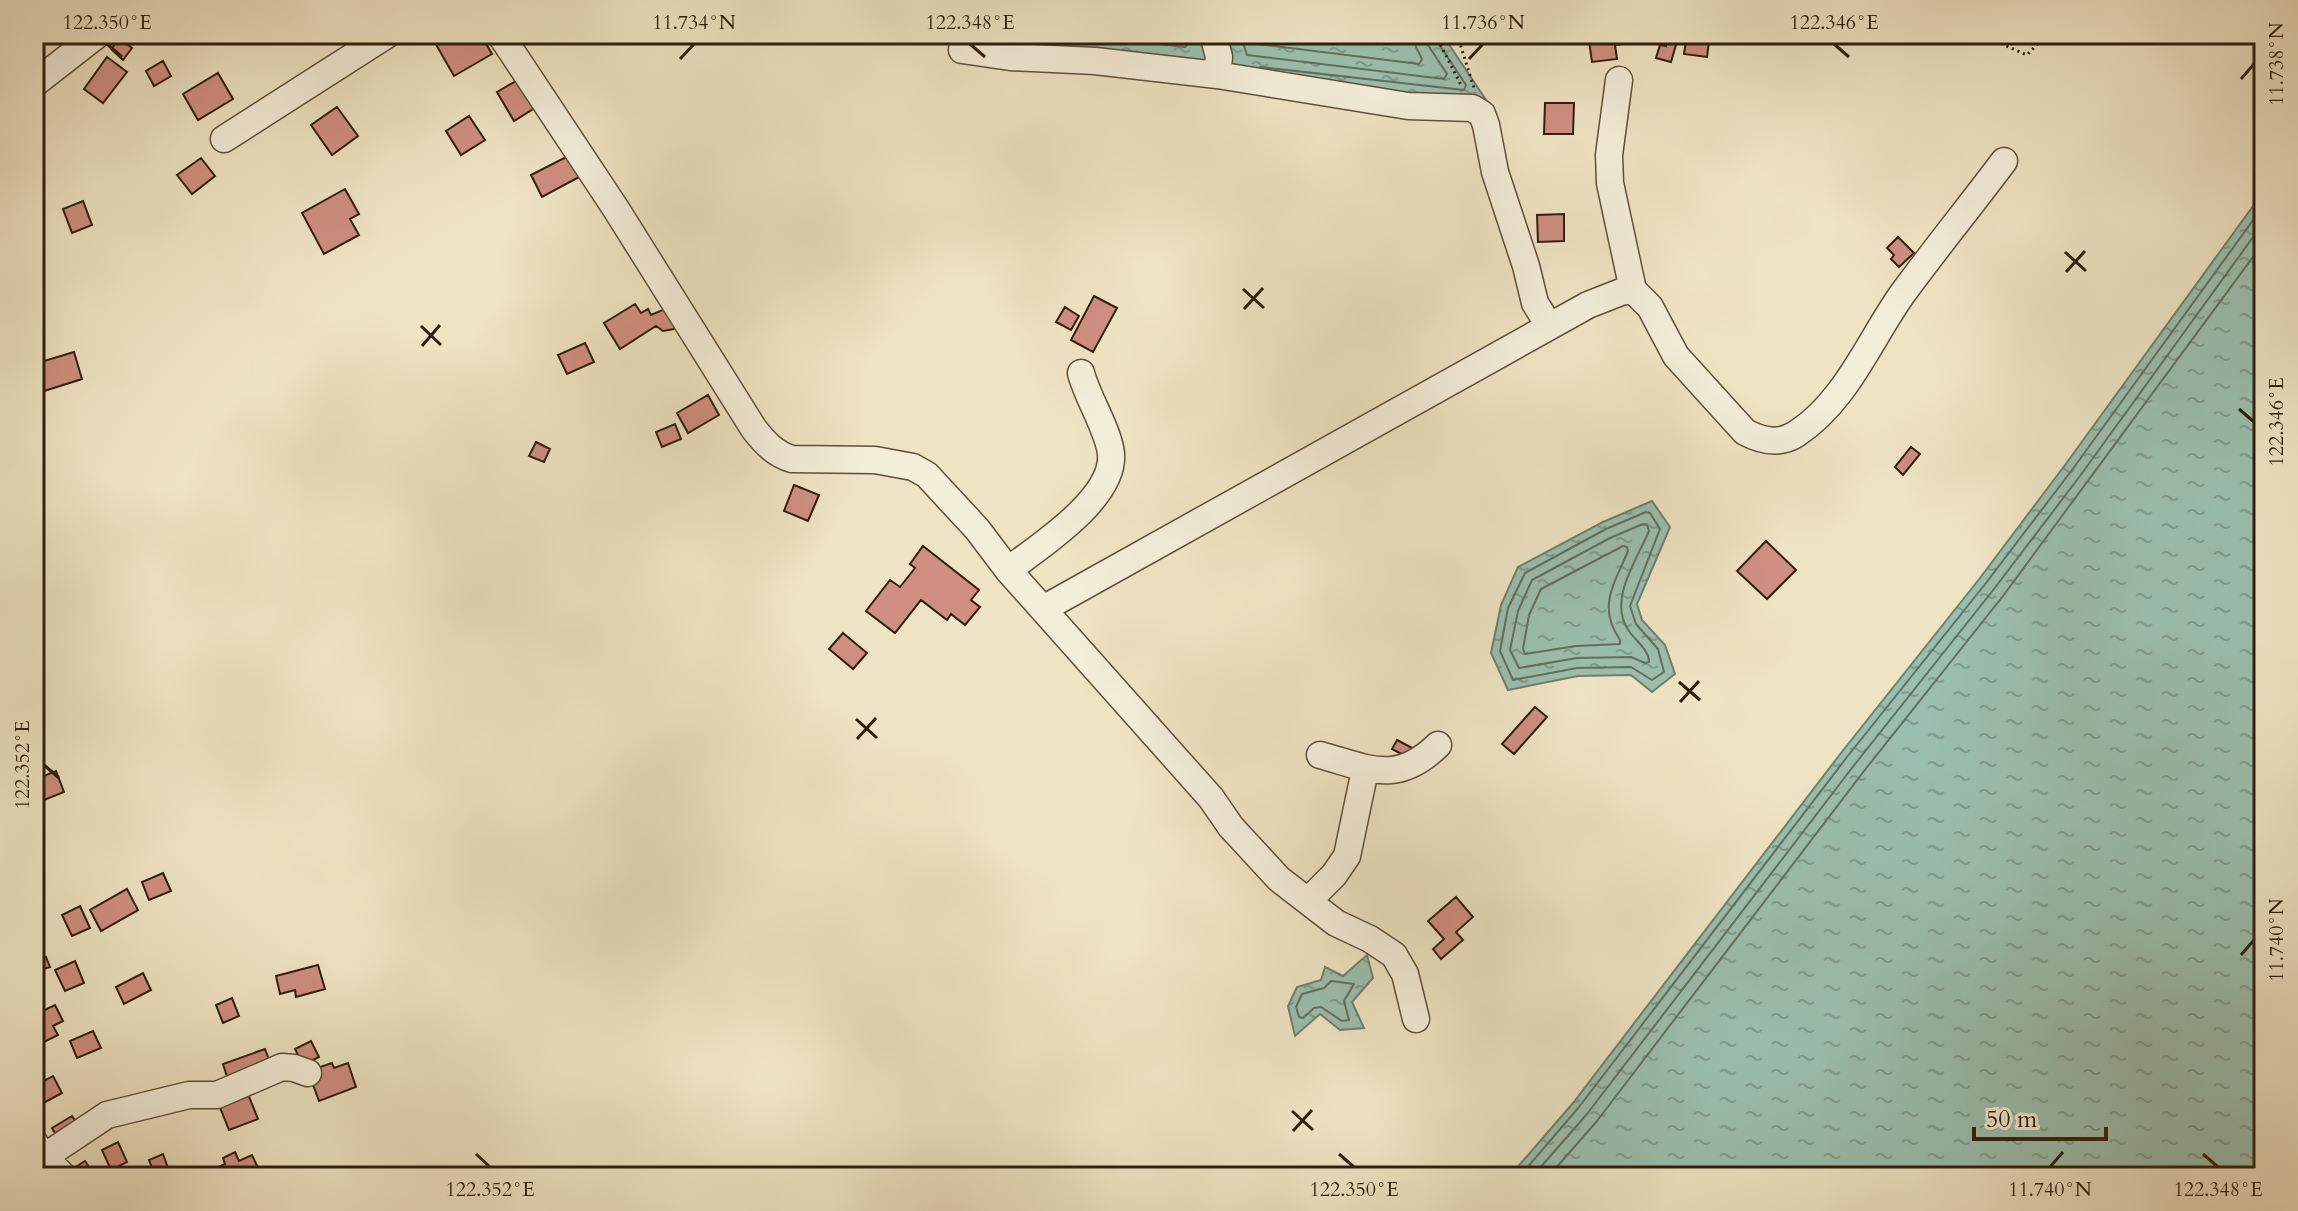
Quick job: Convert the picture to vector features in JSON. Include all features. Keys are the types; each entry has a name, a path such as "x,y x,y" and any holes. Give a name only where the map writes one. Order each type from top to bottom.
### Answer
{"street":[{"path":"34,84 98,34"},
{"path":"224,139 388,34"},
{"path":"500,34 765,443 783,456 799,461 827,458 875,460 913,467 927,475 1279,879 1336,923 1370,939 1394,955 1405,974 1416,1019"},
{"path":"964,34 962,50 1217,75 1408,106 1477,111 1486,125 1495,172 1535,303 1549,326"},
{"path":"1213,34 1219,57 1217,75"},
{"path":"1619,80 1609,155 1610,183 1633,290 1650,307 1676,356 1745,432 1758,439 1779,442 1803,428 1846,383 1904,292 2004,161"},
{"path":"1043,609 1549,326 1588,305 1633,290"},
{"path":"1008,570 1049,540 1086,507 1109,474 1111,451 1086,393 1081,373"},
{"path":"1320,755 1365,770 1391,772 1423,760 1438,745"},
{"path":"1308,901 1334,875 1347,856 1365,770"},
{"path":"64,1177 39,1150 107,1115 189,1095 217,1095 282,1067 308,1073"}],"path":[{"path":"1435,34 1477,111"},
{"path":"1457,34 1477,111"},
{"path":"1979,34 2027,55 2047,34"}],"water":[{"path":"987,34 1209,34 1209,68 990,41"},
{"path":"1221,34 1442,34 1486,100 1445,98 1226,71"},
{"path":"2264,191 2264,1177 1509,1177 1573,1103 1841,753 1980,578"},
{"path":"1652,501 1670,527 1637,604 1642,620 1665,645 1675,674 1652,692 1631,675 1578,676 1508,690 1491,653 1501,605 1518,567 1603,522"},
{"path":"1367,955 1373,978 1352,1002 1364,1028 1340,1030 1320,1014 1295,1036 1288,1006 1297,987 1321,980 1325,967 1343,976"}],"building":[{"path":"430,34 469,34 472,40 481,35 492,54 454,76"},
{"path":"1588,34 1639,34 1640,42 1615,45 1617,59 1592,62"},
{"path":"1687,34 1710,34 1707,57 1684,54"},
{"path":"1669,35 1678,38 1671,62 1656,58 1660,45 1666,46"},
{"path":"120,38 132,48 123,60 111,49"},
{"path":"107,57 127,72 103,103 84,89"},
{"path":"163,61 171,76 154,86 146,71"},
{"path":"218,73 233,99 198,120 183,94"},
{"path":"521,78 538,106 514,121 497,92"},
{"path":"1545,103 1574,103 1573,134 1544,134"},
{"path":"337,107 358,136 332,155 311,125"},
{"path":"469,116 485,140 461,155 446,131"},
{"path":"570,155 581,176 542,197 531,175"},
{"path":"201,158 215,176 192,194 177,175"},
{"path":"345,189 359,214 350,219 359,235 324,254 302,213"},
{"path":"83,201 92,225 72,233 63,209"},
{"path":"1564,214 1564,241 1538,242 1537,215"},
{"path":"1898,237 1914,253 1899,267 1891,259 1894,255 1887,248"},
{"path":"1094,296 1117,308 1093,352 1071,340"},
{"path":"635,304 641,313 648,309 651,315 672,306 678,325 663,331 656,326 620,349 604,323"},
{"path":"1065,307 1079,316 1071,330 1056,322"},
{"path":"585,343 594,362 567,374 558,355"},
{"path":"74,352 82,379 38,393 34,364"},
{"path":"708,395 719,415 688,433 677,413"},
{"path":"675,424 681,439 662,447 656,432"},
{"path":"536,442 550,449 544,462 529,456"},
{"path":"1911,447 1920,454 1903,475 1895,467"},
{"path":"794,485 819,495 808,521 784,511"},
{"path":"1766,541 1796,570 1767,599 1737,571"},
{"path":"923,546 979,590 971,600 980,607 965,625 951,614 947,620 921,600 895,633 866,611 890,580 900,587 915,568 910,564"},
{"path":"843,633 867,653 853,669 829,649"},
{"path":"1535,707 1547,717 1514,754 1502,744"},
{"path":"1397,740 1416,750 1411,759 1392,749"},
{"path":"36,769 39,778 56,771 64,792 34,804"},
{"path":"163,873 171,891 149,900 142,882"},
{"path":"127,889 138,910 101,931 90,910"},
{"path":"1456,897 1473,917 1456,932 1463,940 1441,959 1433,949 1444,939 1428,921"},
{"path":"80,906 90,928 72,936 62,915"},
{"path":"46,957 50,967 34,972 34,961"},
{"path":"75,961 84,983 65,991 55,970"},
{"path":"318,965 325,989 296,997 295,990 280,994 276,976"},
{"path":"143,973 151,990 124,1004 116,987"},
{"path":"232,998 239,1016 223,1023 216,1005"},
{"path":"55,1005 63,1021 53,1026 58,1035 44,1042 41,1036 34,1040 34,1015"},
{"path":"93,1031 101,1048 77,1058 70,1041"},
{"path":"311,1041 319,1057 303,1065 295,1049"},
{"path":"265,1049 272,1068 229,1083 223,1064"},
{"path":"332,1063 334,1068 348,1063 356,1087 319,1101 308,1071"},
{"path":"53,1076 62,1093 34,1108 34,1086"},
{"path":"248,1094 258,1119 229,1130 219,1105"},
{"path":"72,1116 80,1128 59,1140 52,1128"},
{"path":"118,1142 127,1162 111,1170 102,1150"},
{"path":"235,1152 239,1161 252,1155 259,1170 243,1177 210,1177 208,1172 225,1164 223,1158"},
{"path":"163,1154 168,1168 154,1173 149,1160"},
{"path":"85,1161 93,1173 80,1177 74,1168"}]}
